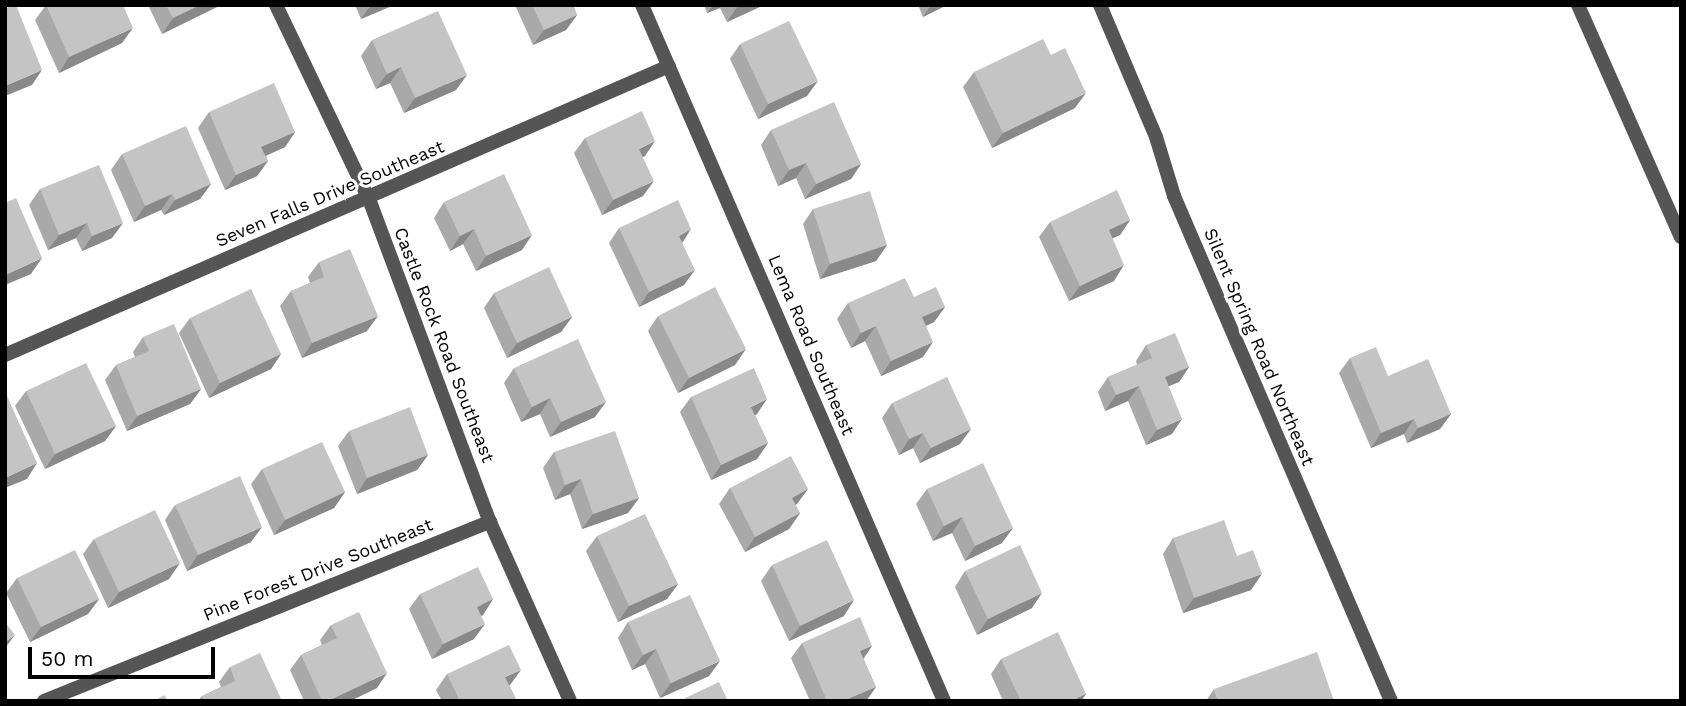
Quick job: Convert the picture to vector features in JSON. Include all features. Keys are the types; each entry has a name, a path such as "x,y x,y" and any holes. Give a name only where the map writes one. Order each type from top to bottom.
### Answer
{"street":[{"name":"Castle Rock Road Southeast","path":"276,5 369,199 490,522 570,701"},
{"name":"Lema Road Southeast","path":"642,5 944,701"},
{"name":"Silent Spring Road Northeast","path":"1100,5 1156,137 1174,196 1391,701"},
{"path":"1578,5 1681,236"},
{"name":"Seven Falls Drive Southeast","path":"5,355 670,66"},
{"name":"Pine Forest Drive Southeast","path":"44,701 490,522"}],"building":[{"path":"16,5 42,70 5,86 5,9"},
{"path":"46,5 123,5 133,28 69,57"},
{"path":"166,5 200,5 173,18"},
{"path":"532,5 572,5 577,15 544,30"},
{"path":"438,11 467,75 415,98 401,67 387,74 372,40"},
{"path":"789,21 818,81 768,104 740,44"},
{"path":"1043,39 1051,55 1065,48 1086,93 1003,133 974,72"},
{"path":"274,83 295,132 261,147 268,161 236,175 209,112"},
{"path":"834,102 861,164 816,184 806,163 789,170 771,130"},
{"path":"642,111 655,141 639,149 654,181 613,200 585,138"},
{"path":"186,126 211,184 175,200 172,194 145,206 122,154"},
{"path":"99,165 123,223 92,236 87,223 59,235 40,189"},
{"path":"504,174 532,235 486,256 474,229 460,236 444,202"},
{"path":"1117,190 1130,220 1109,230 1124,265 1080,286 1050,222"},
{"path":"870,191 887,245 830,264 813,209"},
{"path":"16,198 42,258 5,275 5,203"},
{"path":"678,200 691,229 679,236 695,270 649,292 619,228"},
{"path":"350,249 378,316 312,343 291,291 324,277 319,262"},
{"path":"549,267 572,317 517,343 494,293"},
{"path":"905,278 914,297 936,287 945,307 922,317 933,342 891,361 876,326 861,333 848,303"},
{"path":"715,287 746,349 689,378 658,316"},
{"path":"251,289 281,354 220,383 190,318"},
{"path":"174,324 201,389 137,416 116,365 149,351 143,337"},
{"path":"1175,333 1189,367 1165,377 1182,419 1157,430 1139,386 1116,395 1108,377 1152,358 1146,345"},
{"path":"578,339 606,402 561,422 550,398 532,407 514,368"},
{"path":"1376,347 1388,376 1428,359 1451,414 1418,428 1414,419 1381,433 1350,358"},
{"path":"86,363 116,426 55,454 26,391"},
{"path":"754,368 767,399 751,407 768,443 721,465 691,397"},
{"path":"947,377 971,429 931,448 923,433 909,439 892,403"},
{"path":"7,396 37,463 5,478 5,397"},
{"path":"410,407 428,455 367,478 349,431"},
{"path":"615,431 639,498 593,514 581,479 565,485 554,452"},
{"path":"322,442 345,492 285,520 262,469"},
{"path":"791,456 808,489 792,498 800,513 755,537 730,488"},
{"path":"983,463 1013,528 975,546 962,517 944,526 927,489"},
{"path":"240,476 262,527 198,555 175,505"},
{"path":"155,510 180,563 119,592 94,539"},
{"path":"645,514 678,584 629,606 597,536"},
{"path":"1224,520 1237,556 1253,550 1262,574 1194,598 1173,538"},
{"path":"827,540 854,600 800,626 772,565"},
{"path":"1020,545 1042,593 988,619 965,571"},
{"path":"75,550 99,599 41,627 17,578"},
{"path":"478,567 493,599 477,607 485,624 443,644 420,594"},
{"path":"690,595 720,661 671,683 656,649 643,655 628,622"},
{"path":"359,612 387,673 328,701 322,701 301,655 337,638 331,625"},
{"path":"860,617 872,646 860,651 876,687 843,701 827,701 802,643"},
{"path":"5,622 15,635 5,642"},
{"path":"1058,632 1086,694 1071,701 1021,701 1001,659"},
{"path":"509,645 521,670 505,677 517,701 460,701 447,674"},
{"path":"1317,652 1334,701 1218,701 1214,689"},
{"path":"260,653 282,701 204,701 202,696 235,681 230,667"},
{"path":"719,682 728,701 679,701"},
{"path":"165,695 167,701 153,701"}]}
